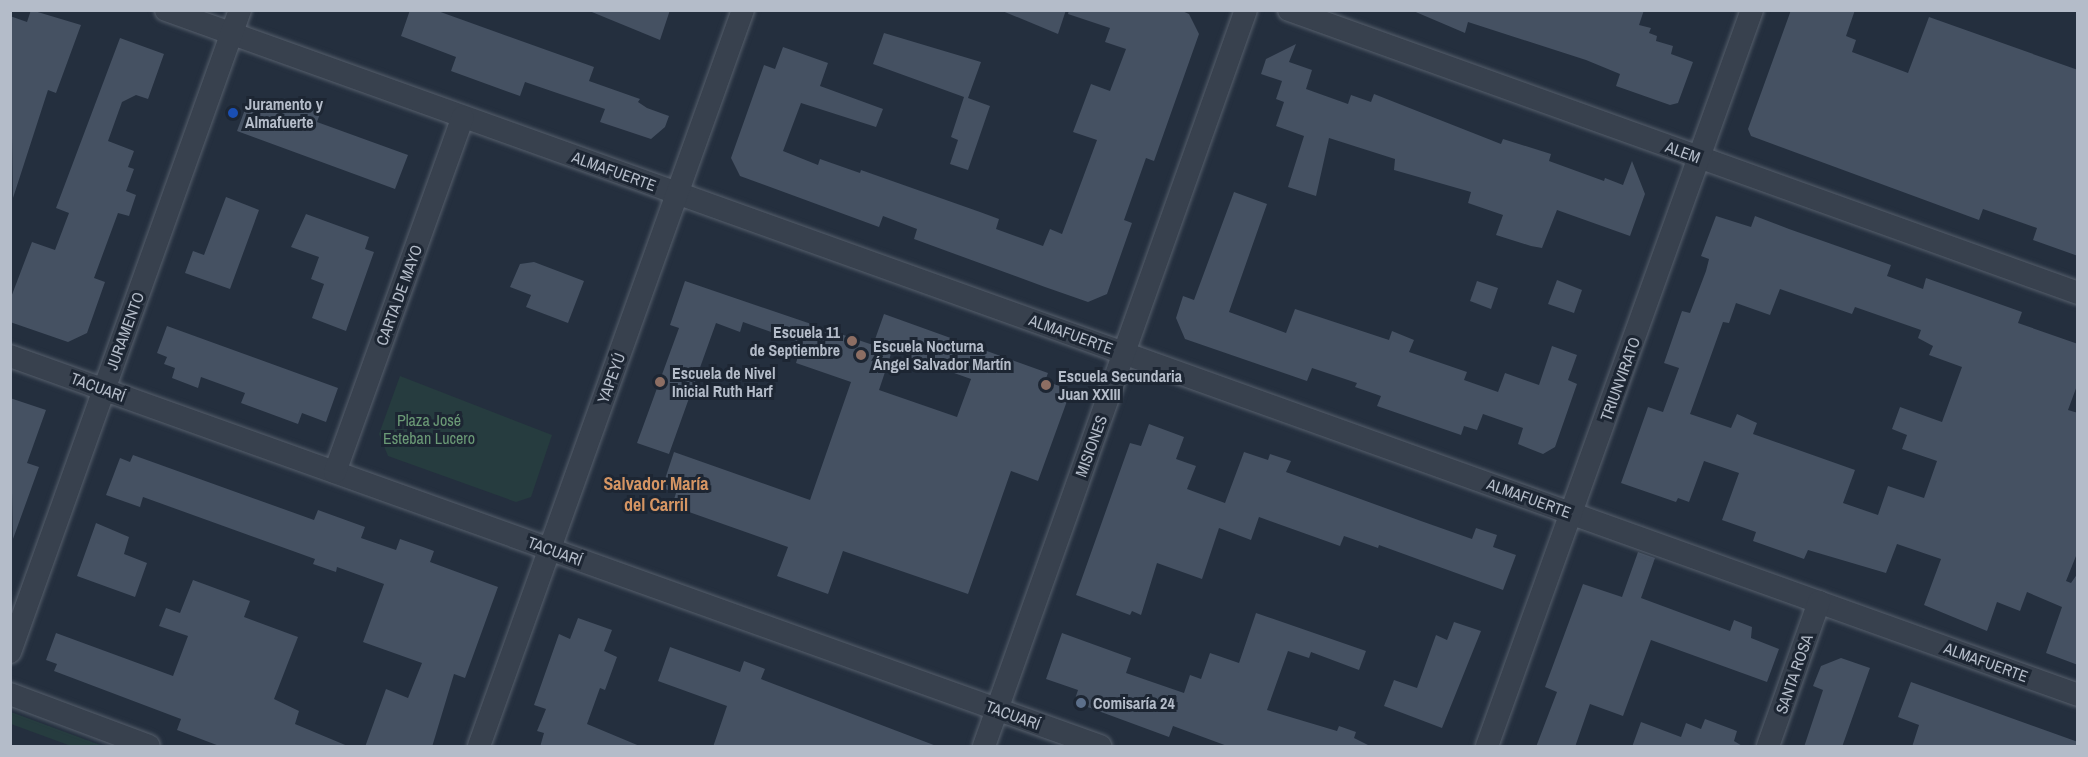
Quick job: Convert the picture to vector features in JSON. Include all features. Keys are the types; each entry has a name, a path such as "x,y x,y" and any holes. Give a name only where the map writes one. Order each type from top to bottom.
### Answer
{"street":[{"name":"ALMAFUERTE","path":"166,10 2078,695"},
{"name":"JURAMENTO","path":"10,652 240,10"},
{"name":"YAPEYÚ","path":"479,747 743,10"},
{"name":"MISIONES","path":"984,747 1246,10"},
{"name":"ALEM","path":"1289,10 2078,293"},
{"name":"TRIUNVIRATO","path":"1487,747 1752,10"},
{"name":"CARTA DE MAYO","path":"335,472 463,117"},
{"name":"TACUARÍ","path":"10,356 1100,747"},
{"name":"SANTA ROSA","path":"1768,747 1819,602"},
{"path":"10,694 149,747"}],"green space":[{"name":"Plaza José Esteban Lucero","path":"400,376 552,435 531,497 516,502 388,456 379,434"},
{"path":"10,712 103,746 71,746 11,724"}],"building":[{"path":"31,10 81,25 56,93 48,90 13,198 10,16 27,22"},
{"path":"410,10 435,10 594,67 589,81 640,99 638,102 647,108 669,116 665,127 651,139 600,122 605,109 525,82 520,96 451,71 456,57 401,36"},
{"path":"587,10 670,10 660,40"},
{"path":"1000,10 1066,10 1058,34"},
{"path":"1069,10 1180,10 1189,14 1199,34 1154,161 1146,158 1124,220 1132,223 1107,294 1088,302 914,239 917,229 883,216 879,227 740,176 731,158 764,65 775,69 783,47 828,63 820,86 883,109 876,127 801,103 783,151 818,165 820,159 860,173 861,170 980,212 999,219 996,229 1043,246 1050,229 1062,234 1097,140 1073,132 1091,84 1110,91 1126,49 1105,42 1110,28 1068,14"},
{"path":"1411,10 1644,10 1639,25 1651,28 1649,33 1657,36 1656,41 1673,46 1671,54 1693,62 1678,103 1670,105 1616,86 1620,74 1586,60 1468,22 1465,33"},
{"path":"1791,10 1855,10 1846,36 1856,40 1852,52 1908,73 1929,17 2078,70 2078,256 2033,240 2037,228 1983,209 1979,220 1751,136 1748,129"},
{"path":"884,33 981,62 968,98 990,106 968,170 950,164 958,140 951,137 964,97 873,64"},
{"path":"120,38 164,54 148,99 136,95 122,102 108,141 134,151 128,167 134,169 126,191 136,195 129,216 118,213 94,278 105,282 87,333 68,342 10,322 10,300 32,242 55,250 69,213 56,208"},
{"path":"1296,44 1289,62 1312,70 1306,89 1348,104 1351,95 1371,102 1374,94 1501,144 1503,139 1551,154 1549,161 1604,181 1605,178 1623,185 1632,161 1645,194 1630,236 1557,210 1542,248 1496,235 1503,215 1468,203 1471,192 1394,170 1395,159 1329,138 1316,196 1288,187 1304,136 1276,126 1284,102 1276,99 1282,81 1261,74 1266,59"},
{"path":"288,99 321,111 317,122 408,155 395,189 237,131 247,104 257,108 259,101 284,111"},
{"path":"1234,192 1267,204 1229,312 1286,333 1295,309 1389,340 1392,331 1414,340 1409,352 1467,372 1464,380 1498,392 1505,373 1539,385 1552,346 1577,355 1568,380 1577,384 1555,447 1543,454 1518,444 1523,428 1483,414 1477,430 1464,426 1461,435 1377,406 1381,396 1355,387 1357,383 1312,368 1307,381 1185,339 1176,318 1183,296 1194,300"},
{"path":"226,197 259,210 230,289 185,273 193,251 204,255"},
{"path":"306,214 369,237 365,249 374,252 346,331 312,318 324,284 311,279 319,257 291,247"},
{"path":"1716,216 1751,227 1755,216 1891,265 1887,276 1923,289 1926,278 2022,312 2018,323 2078,344 2078,383 2068,410 2078,413 2078,551 2066,581 2071,583 2078,573 2078,665 2046,653 2062,607 2027,592 2020,611 1997,602 1987,631 1924,605 1941,559 1897,544 1886,573 1808,550 1804,559 1753,541 1756,532 1722,520 1739,473 1704,461 1689,502 1678,498 1676,502 1621,483 1648,407 1663,412 1679,368 1664,363 1682,311 1690,313 1706,271 1709,259 1701,256","holes":["1780,289 1852,314 1855,307 1921,330 1918,338 1933,346 1929,355 1962,367 1942,422 1900,407 1892,429 1907,435 1902,449 1937,461 1924,498 1888,486 1878,515 1843,503 1855,470 1753,434 1757,423 1737,414 1731,428 1690,414 1723,322 1729,323 1736,303 1770,315"]},
{"path":"534,262 584,281 568,323 526,307 531,295 510,287 520,264"},
{"path":"1557,280 1582,290 1574,313 1548,304"},
{"path":"685,281 873,345 884,314 1048,373 1045,381 1071,390 1038,481 1011,471 968,594 843,551 828,594 777,576 788,547 672,506 676,493 662,488 674,452 810,500 851,382 796,363 802,343 743,322 740,332 716,323 669,454 637,443 679,328 670,325","holes":["892,351 971,379 957,417 879,390"]},
{"path":"1477,281 1498,288 1491,309 1470,301"},
{"path":"167,326 338,388 326,422 302,413 298,424 241,403 245,393 201,377 198,388 172,378 175,368 164,364 167,357 157,353"},
{"path":"10,398 46,410 27,463 39,467 13,539"},
{"path":"1149,424 1184,437 1176,459 1196,466 1187,489 1225,503 1244,452 1268,460 1270,454 1291,461 1286,472 1421,521 1472,539 1476,528 1497,535 1493,547 1516,555 1503,590 1379,545 1378,548 1344,536 1340,546 1259,517 1251,540 1219,528 1202,579 1157,563 1141,615 1132,611 1130,615 1076,595 1130,443 1141,446"},
{"path":"133,455 314,520 318,510 365,527 361,538 396,550 400,539 423,547 434,551 430,562 498,587 465,678 454,674 432,747 365,747 386,689 408,698 422,663 363,642 384,584 337,567 336,572 313,564 315,559 143,497 140,507 106,495 120,458 130,462"},
{"path":"96,523 129,537 124,554 147,563 135,597 77,576"},
{"path":"1638,552 1655,558 1641,598 1730,631 1734,620 1752,627 1751,638 1779,649 1767,682 1651,640 1623,716 1590,704 1575,747 1536,747 1557,692 1545,687 1583,584 1622,597"},
{"path":"193,580 250,601 244,617 298,637 274,699 299,711 295,724 350,747 222,747 177,730 181,719 54,671 57,664 46,660 56,633 173,676 188,636 159,626 166,608 180,613"},
{"path":"1256,613 1366,651 1359,670 1311,652 1309,658 1288,651 1267,710 1337,731 1339,726 1356,732 1354,738 1372,747 1230,747 1173,726 1169,737 1074,702 1078,690 1046,679 1062,633 1131,658 1126,673 1184,693 1190,675 1201,679 1210,653 1239,663"},
{"path":"578,618 612,630 604,651 617,657 605,690 600,688 587,724 642,747 540,747 544,733 537,731 546,709 534,705 559,634 570,639"},
{"path":"1454,622 1481,631 1442,728 1384,706 1394,680 1417,688 1436,635 1447,640"},
{"path":"670,647 740,672 744,661 765,669 761,679 939,747 713,747 727,706 658,681"},
{"path":"1841,658 1870,668 1842,747 1804,747 1823,690 1813,686 1821,666"},
{"path":"1911,682 2078,742 2078,747 1912,747 1919,725 1898,717"},
{"path":"1705,719 1737,731 1734,741 1744,747 1632,747 1641,722 1681,737 1686,723 1701,729"}],"place":[{"name":"Juramento y Almafuerte","path":"233,113"},
{"name":"Escuela 11 de Septiembre","path":"852,341"},
{"name":"Escuela Nocturna Ángel Salvador Martín","path":"861,355"},
{"name":"Escuela de Nivel Inicial Ruth Harf","path":"660,382"},
{"name":"Escuela Secundaria Juan XXIII","path":"1046,385"},
{"name":"Comisaría 24","path":"1081,703"}],"district":[{"name":"Salvador María del Carril","path":"656,495"}]}
